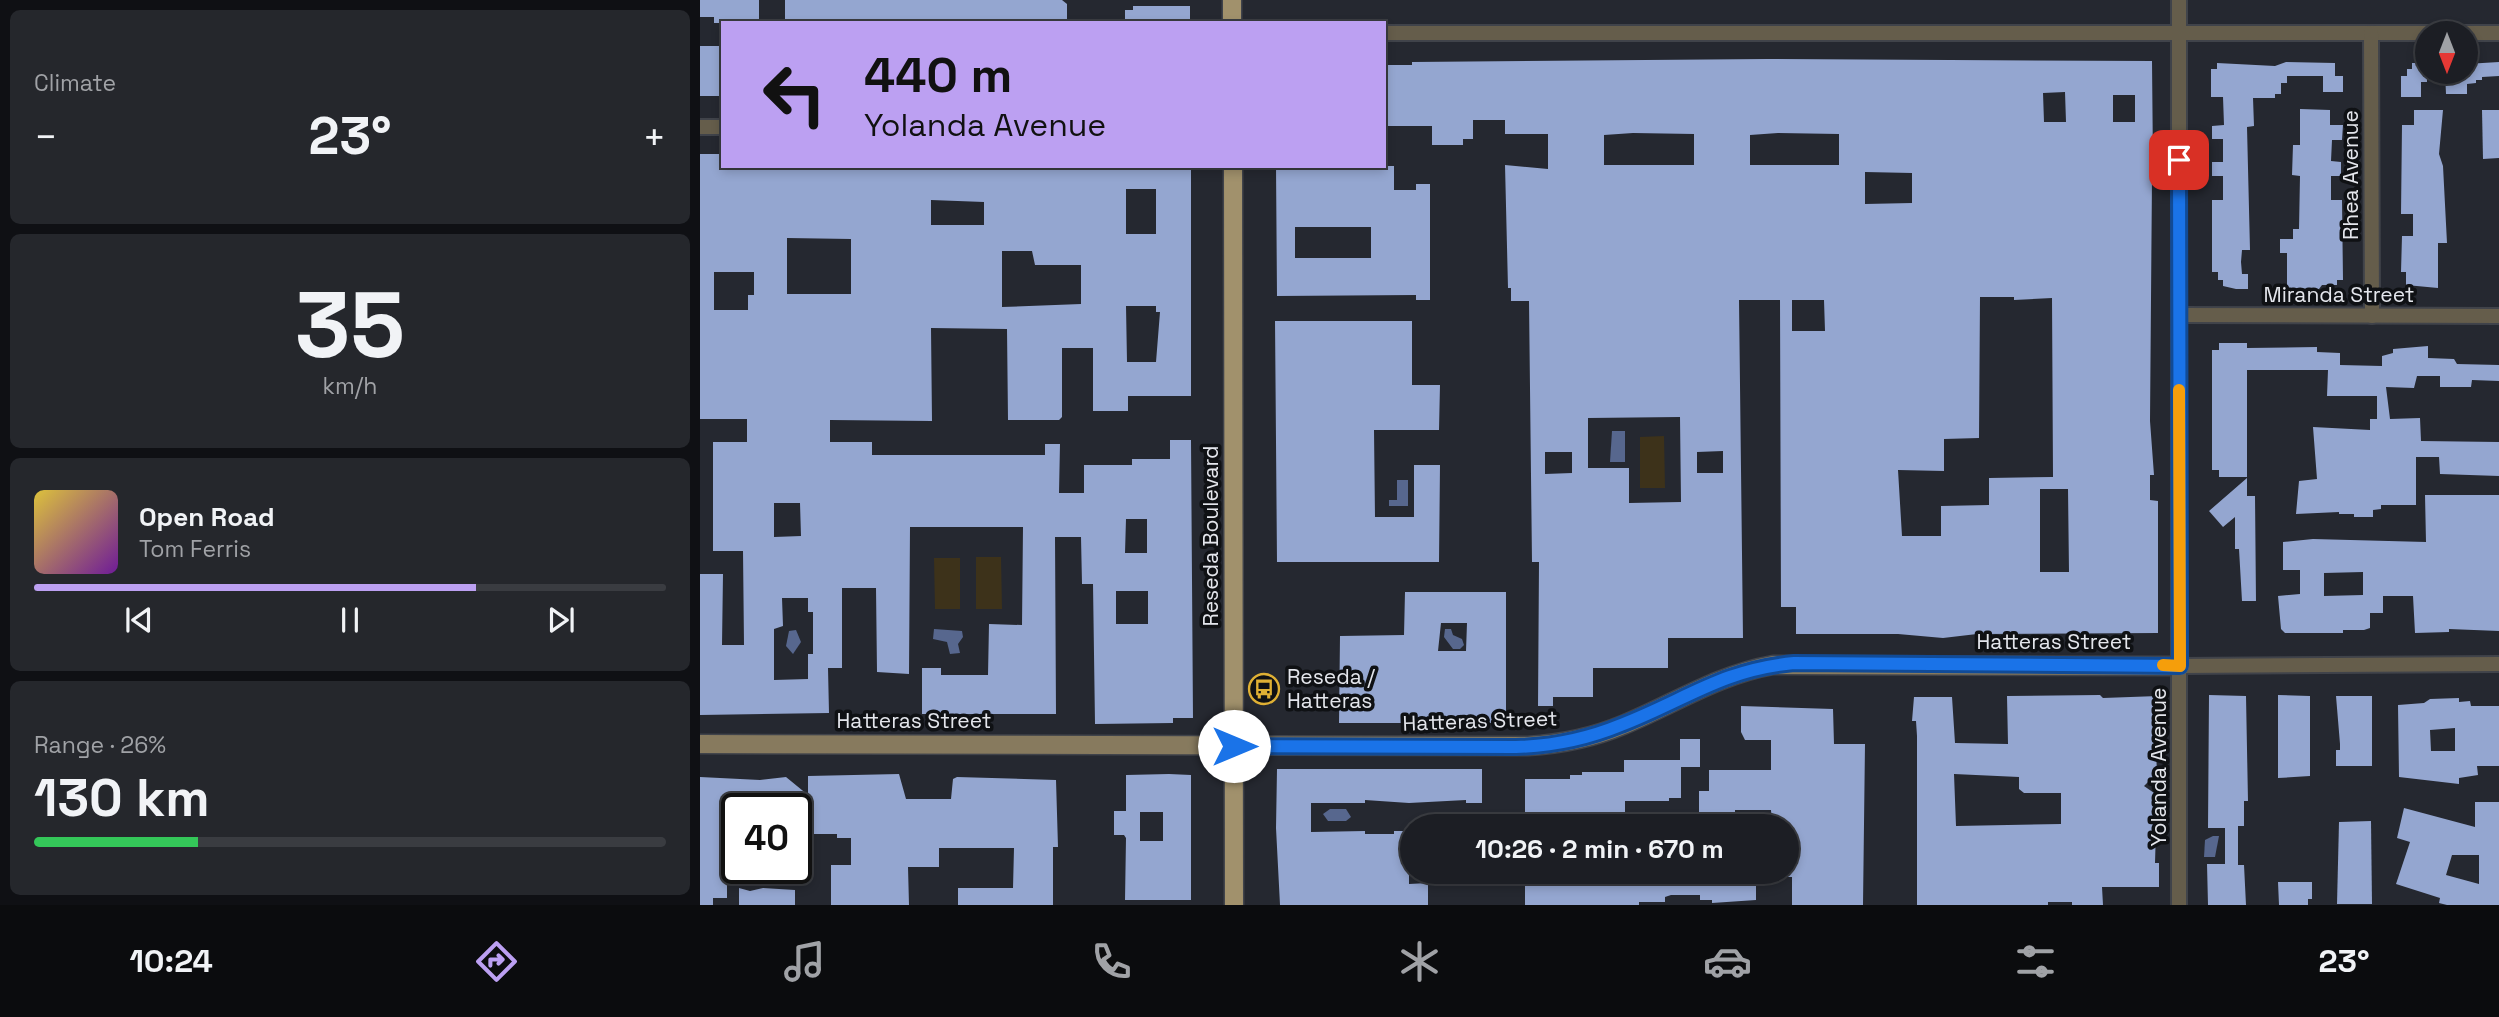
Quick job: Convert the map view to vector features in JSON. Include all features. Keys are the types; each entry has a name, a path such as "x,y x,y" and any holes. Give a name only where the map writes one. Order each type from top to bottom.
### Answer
{"main road":[{"path":"1232,0 1232,21"},
{"name":"Reseda Boulevard","path":"1233,168 1234,905"}],"street":[{"name":"Yolanda Avenue","path":"2179,0 2179,905"},
{"path":"1386,33 2499,33"},
{"name":"Rhea Avenue","path":"2371,33 2372,316"},
{"path":"700,127 721,127"},
{"name":"Miranda Street","path":"2179,314 2499,316"},
{"name":"Hatteras Street","path":"700,744 1516,747 1561,744 1624,725 1720,679 1754,668 1794,663 2180,666 2499,664"}],"shaded area":[{"path":"1664,436 1665,488 1640,488 1640,437"},
{"path":"976,557 1001,557 1002,609 976,609"},
{"path":"934,558 960,558 960,609 935,609"}],"water":[{"path":"1612,431 1625,431 1625,462 1610,462"},
{"path":"1397,480 1408,480 1408,506 1389,506 1389,500 1397,500"},
{"path":"934,629 962,631 963,637 958,644 960,653 950,654 947,642 933,639"},
{"path":"1445,629 1451,629 1453,635 1462,639 1464,645 1460,649 1453,649 1444,637"},
{"path":"796,630 801,642 793,654 786,646 789,631"},
{"path":"1330,809 1346,809 1351,817 1346,821 1328,821 1323,814"},
{"path":"2219,836 2215,857 2204,857 2205,840"}],"building":[{"path":"700,0 759,0 759,21 714,23 714,17 700,17"},
{"path":"785,0 1062,0 1067,4 1067,21 785,21"},
{"path":"1133,6 1190,6 1190,21 1125,21 1125,10 1133,10"},
{"path":"700,46 721,46 721,96 700,96"},
{"path":"1766,59 2152,61 2153,166 2156,166 2156,178 2152,178 2150,421 2154,475 2150,475 2150,500 2158,501 2158,633 1977,634 1943,638 1898,634 1796,634 1796,607 1781,607 1780,300 1739,300 1743,638 1668,638 1668,668 1593,668 1593,697 1553,697 1553,706 1538,706 1539,562 1532,562 1529,301 1511,301 1511,288 1508,288 1505,165 1548,169 1548,134 1505,134 1505,120 1473,120 1473,139 1463,139 1463,145 1432,145 1432,126 1386,126 1386,65 1412,65 1412,62","holes":["2065,92 2066,122 2044,122 2043,93","2113,95 2135,95 2135,122 2113,122","1694,134 1694,165 1604,165 1604,135","1839,134 1839,165 1750,165 1750,135","1865,172 1912,173 1912,203 1865,204","1980,297 2014,297 2014,300 2052,298 2053,477 1989,478 1989,505 1941,506 1941,536 1902,536 1898,470 1944,471 1944,439 1979,438","1792,300 1824,300 1825,331 1792,331","1680,417 1681,502 1629,503 1629,468 1588,468 1588,418","1723,451 1723,473 1697,473 1697,452","1545,452 1572,452 1572,473 1545,474","2040,489 2068,489 2069,572 2040,572"]},
{"path":"2286,62 2335,63 2335,76 2343,76 2343,92 2323,92 2323,76 2287,76 2287,83 2281,83 2281,94 2275,94 2275,98 2253,98 2254,126 2247,127 2250,250 2242,250 2241,262 2242,274 2248,274 2248,289 2223,286 2223,280 2218,280 2218,272 2212,272 2212,200 2223,200 2223,176 2212,176 2212,162 2223,162 2223,139 2212,139 2212,126 2224,125 2223,97 2211,97 2211,69 2217,69 2217,63 2275,66"},
{"path":"2499,62 2499,76 2482,77 2482,80 2478,80 2478,63"},
{"path":"2412,63 2415,63 2415,84 2421,84 2421,97 2401,97 2401,76 2407,76 2407,69 2412,69"},
{"path":"2446,84 2467,84 2467,94 2446,94"},
{"path":"2300,109 2330,110 2330,125 2343,125 2342,140 2332,140 2331,161 2341,162 2341,176 2331,176 2331,200 2342,200 2343,280 2337,280 2337,285 2322,285 2319,289 2287,288 2287,253 2280,253 2280,239 2293,239 2293,229 2299,229 2300,176 2292,175 2293,145 2300,145"},
{"path":"2414,110 2443,110 2439,154 2443,166 2447,243 2438,243 2438,288 2406,285 2406,272 2401,272 2402,236 2413,236 2413,214 2401,214 2402,125 2414,125"},
{"path":"2482,110 2499,110 2499,158 2483,159"},
{"path":"700,154 721,154 721,168 1191,168 1191,396 1128,396 1128,411 1093,411 1093,348 1062,348 1062,417 1059,420 1008,420 1007,329 931,328 932,421 830,420 830,442 872,442 872,455 1045,455 1045,444 1060,444 1059,493 1084,493 1084,465 1132,465 1132,459 1170,459 1170,440 1191,440 1193,718 1173,718 1173,723 1095,724 1093,584 1082,584 1081,537 1055,537 1056,714 922,714 922,668 941,668 941,675 988,675 989,624 1022,625 1023,527 910,527 909,674 877,672 876,588 842,588 842,668 828,668 829,713 700,715 700,574 723,574 722,645 744,645 743,551 713,551 713,442 747,442 747,419 700,419","holes":["1126,189 1156,189 1156,234 1126,234","931,200 984,202 984,225 931,225","787,238 851,239 851,294 787,294","1002,251 1032,251 1035,265 1081,265 1081,304 1002,307","714,272 754,272 754,295 748,295 748,310 714,310","1126,306 1156,306 1156,312 1160,312 1156,362 1127,362","774,503 800,503 801,536 774,537","1126,519 1147,519 1147,553 1125,553","1116,591 1148,591 1148,624 1116,624","782,598 808,598 808,612 813,612 813,654 808,654 808,679 774,680 774,629 783,626"]},
{"path":"1394,166 1394,190 1416,190 1416,184 1430,184 1430,300 1416,300 1416,295 1277,296 1276,168","holes":["1295,227 1371,227 1371,258 1295,258"]},
{"path":"1275,321 1412,321 1412,385 1440,385 1439,430 1374,430 1375,517 1414,517 1414,465 1440,465 1439,562 1277,562"},
{"path":"2219,343 2247,343 2247,348 2317,347 2317,352 2340,353 2340,365 2382,366 2382,356 2393,353 2393,349 2428,346 2428,358 2454,359 2457,364 2499,365 2499,381 2472,380 2471,387 2440,387 2440,376 2417,376 2414,388 2386,387 2390,419 2420,418 2421,441 2499,442 2499,476 2440,474 2439,457 2416,457 2416,505 2381,505 2381,509 2373,510 2373,517 2354,517 2354,514 2339,512 2296,514 2299,481 2317,479 2313,427 2370,430 2370,419 2377,419 2377,396 2327,396 2328,370 2247,370 2247,477 2219,477 2219,470 2212,470 2212,350 2219,350"},
{"path":"2247,478 2247,496 2255,496 2256,601 2242,601 2239,549 2235,549 2235,517 2223,527 2209,511"},
{"path":"2425,495 2499,495 2499,631 2449,629 2449,632 2415,633 2413,596 2383,596 2383,613 2370,613 2370,628 2364,630 2343,630 2343,633 2285,633 2281,629 2278,596 2300,594 2300,570 2283,570 2283,542 2313,539 2426,542","holes":["2363,572 2363,595 2324,596 2324,573"]},
{"path":"1405,592 1506,592 1506,723 1339,723 1340,636 1404,635","holes":["1441,623 1467,623 1466,651 1438,651"]},
{"path":"2209,695 2246,696 2248,801 2244,801 2244,826 2238,826 2238,865 2244,865 2246,905 2208,905 2207,864 2225,864 2225,828 2208,828"},
{"path":"2278,695 2310,696 2310,776 2278,778"},
{"path":"2007,696 2158,696 2155,728 2157,773 2144,786 2157,795 2155,863 2159,863 2159,887 2102,887 2103,905 2048,902 2048,905 1917,905 1917,736 1916,721 1912,721 1914,697 1952,697 1955,743 2008,744","holes":["1954,774 2019,777 2019,789 2024,793 2061,793 2061,824 1956,826"]},
{"path":"2336,696 2372,696 2372,766 2336,766 2336,750 2340,750 2340,744"},
{"path":"2459,698 2459,702 2470,701 2471,706 2499,706 2499,766 2477,766 2478,775 2459,778 2459,784 2399,777 2398,705 2424,703 2430,699","holes":["2455,728 2455,751 2431,751 2430,730"]},
{"path":"1741,706 1833,709 1834,744 1865,744 1863,905 1792,905 1792,884 1799,884 1799,814 1771,814 1771,810 1735,810 1735,814 1699,814 1699,791 1709,791 1709,770 1771,770 1771,740 1745,740 1741,732"},
{"path":"1680,739 1700,739 1700,767 1681,767 1681,798 1669,798 1669,801 1625,801 1625,813 1525,814 1525,779 1570,779 1570,775 1582,775 1582,772 1624,772 1624,760 1680,760"},
{"path":"1277,769 1482,769 1482,803 1466,803 1466,800 1409,803 1365,800 1365,803 1311,803 1311,832 1365,831 1365,834 1394,834 1394,831 1400,831 1400,884 1428,884 1428,905 1280,905 1276,828"},
{"path":"899,774 906,799 951,799 953,779 957,777 1056,780 1058,847 1053,847 1053,905 958,905 958,888 1013,888 1014,848 939,848 939,867 908,867 909,905 831,905 831,865 851,865 851,838 837,838 837,834 812,834 812,793 808,793 808,776"},
{"path":"1126,775 1191,775 1191,900 1125,900 1126,838 1124,835 1114,835 1114,811 1126,811","holes":["1140,812 1163,812 1163,841 1140,841"]},
{"path":"700,777 760,780 786,777 806,793 721,793 721,884 727,884 727,898 713,898 713,905 700,905"},
{"path":"2475,802 2499,802 2499,905 2447,905 2439,903 2440,898 2396,884 2410,842 2397,838 2404,808 2475,827","holes":["2452,855 2479,855 2479,884 2446,875"]},
{"path":"2371,821 2372,904 2337,904 2339,822"},
{"path":"2278,882 2312,882 2312,899 2308,899 2308,905 2279,905"},
{"path":"1525,884 1756,884 1756,900 1712,903 1712,900 1700,900 1700,895 1671,895 1665,897 1665,902 1639,902 1639,905 1525,905"},
{"path":"739,888 750,891 763,888 795,890 795,905 739,905"}],"slow traffic":[{"path":"2163,665 2180,666 2179,390"}],"place":[{"name":"Reseda / Hatteras","path":"1264,689"}],"route":[{"path":"1234,746 1516,747 1561,744 1624,725 1720,679 1754,668 1794,663 2180,666 2179,160"}]}
